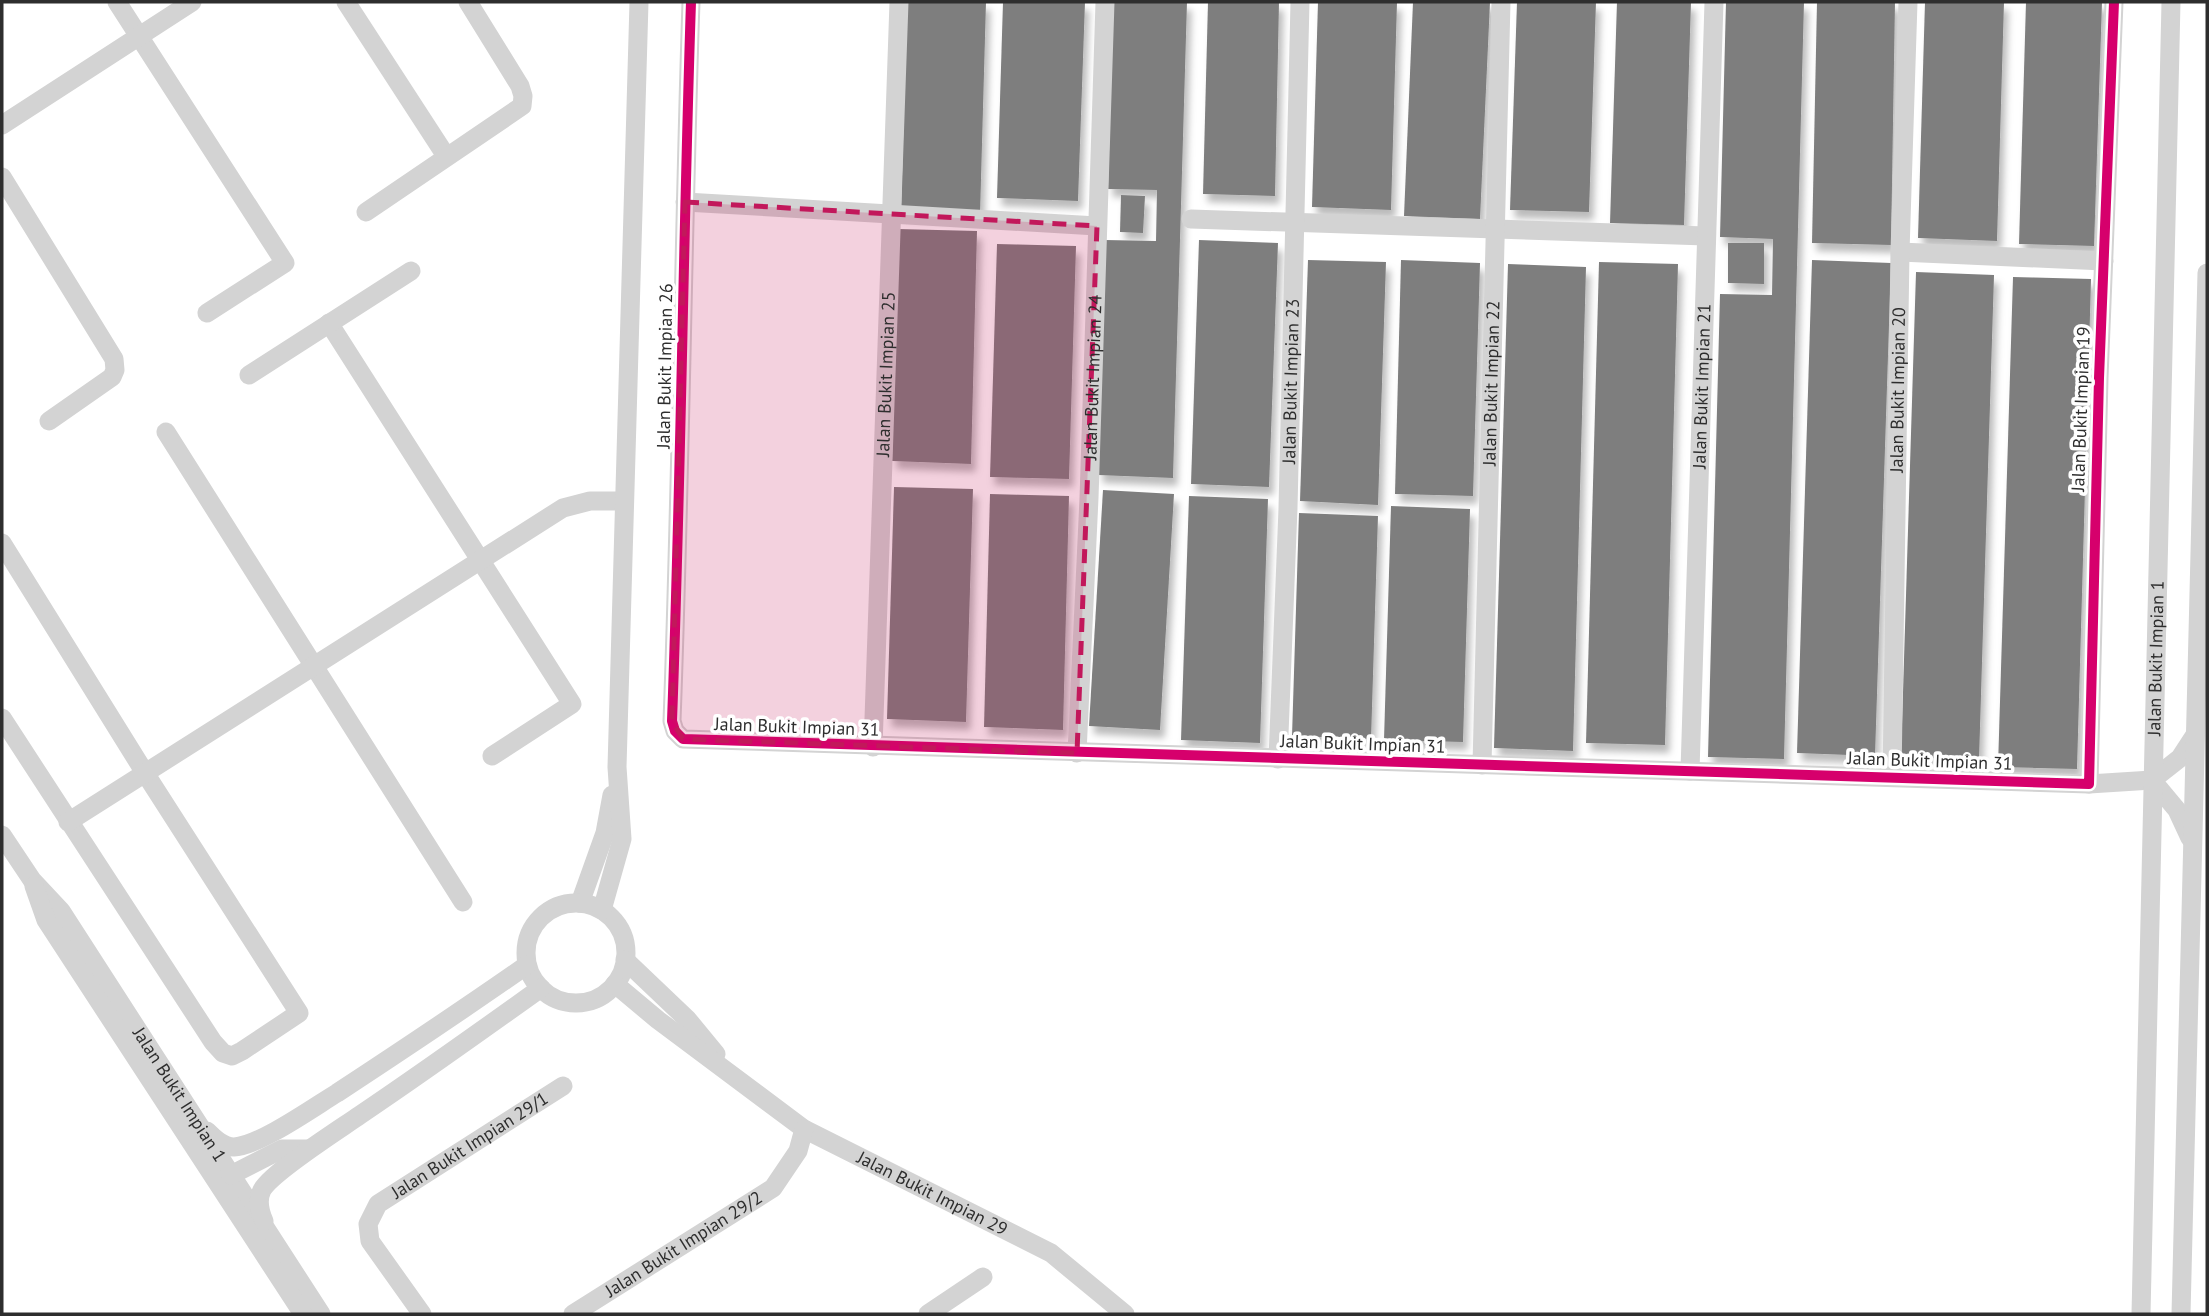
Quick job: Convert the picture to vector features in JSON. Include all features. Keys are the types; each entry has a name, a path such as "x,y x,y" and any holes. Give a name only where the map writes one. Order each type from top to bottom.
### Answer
{"street":[{"path":"117,2 285,263 207,313"},
{"path":"2,125 192,2"},
{"path":"346,2 446,156"},
{"path":"366,212 522,106 520,86 468,2"},
{"path":"602,910 622,839 617,767 639,2"},
{"name":"Jalan Bukit Impian 26","path":"675,731 672,721 681,484 691,2"},
{"name":"Jalan Bukit Impian 25","path":"873,747 899,2"},
{"name":"Jalan Bukit Impian 24","path":"1077,753 1089,498 1105,2"},
{"name":"Jalan Bukit Impian 23","path":"1278,759 1289,508 1300,2"},
{"name":"Jalan Bukit Impian 22","path":"1482,765 1501,2"},
{"name":"Jalan Bukit Impian 21","path":"1690,771 1714,2"},
{"name":"Jalan Bukit Impian 20","path":"1892,777 1900,252 1908,2"},
{"name":"Jalan Bukit Impian 19","path":"2089,783 2114,2"},
{"name":"Jalan Bukit Impian 1","path":"2141,1314 2171,2"},
{"path":"2,177 114,359 115,370 112,377 49,421"},
{"path":"685,202 1097,226"},
{"path":"1191,219 1706,236"},
{"path":"1900,252 2104,261"},
{"path":"249,375 411,271"},
{"path":"2181,1314 2207,273"},
{"path":"329,323 572,704 492,756"},
{"path":"166,432 463,902"},
{"path":"68,822 563,508 590,501 624,501"},
{"path":"2,543 299,1013 242,1051 232,1056 223,1053 213,1042 2,718"},
{"name":"Jalan Bukit Impian 31","path":"675,731 683,739 692,741 2089,783"},
{"path":"2089,783 2152,780 2180,758 2195,734"},
{"path":"580,903 605,833 617,767"},
{"path":"2152,780 2176,810 2192,842"},
{"name":"Jalan Bukit Impian 1","path":"2,835 32,880 61,911 321,1314"},
{"name":"Jalan Bukit Impian 1","path":"32,880 46,920 303,1314"},
{"path":"580,903 602,910 618,927 625,948 625,960 615,984 602,995 587,1002 570,1003 554,998 532,977 527,965 526,949 538,920 557,907 580,903"},
{"name":"Jalan Bukit Impian 29","path":"625,960 688,1020 734,1077"},
{"path":"186,1106 221,1143 230,1147 243,1146 291,1122 527,965"},
{"name":"Jalan Bukit Impian 29","path":"615,984 804,1129 1051,1253 1125,1314"},
{"path":"273,1238 261,1215 261,1192 268,1183 309,1149 541,988"},
{"path":"443,1023 461,1046"},
{"path":"364,1075 381,1100"},
{"name":"Jalan Bukit Impian 29/1","path":"422,1314 370,1241 368,1224 378,1205 563,1086"},
{"path":"282,1149 291,1122"},
{"name":"Jalan Bukit Impian 29/2","path":"573,1314 773,1188 798,1151 804,1129"},
{"path":"197,1153 218,1170 232,1175 282,1149 309,1149"},
{"path":"232,1175 238,1216"},
{"path":"928,1314 984,1277"}],"highlighted area":[{"path":"685,202 1097,226 1077,753 683,739 672,721"}],"building":[{"path":"907,2 986,2 980,215 901,212"},
{"path":"1003,2 1085,2 1078,201 997,198"},
{"path":"1113,2 1187,2 1173,478 1098,475 1105,240 1156,241 1157,190 1108,189"},
{"path":"1208,2 1279,2 1275,196 1203,194"},
{"path":"1318,2 1397,2 1391,210 1312,207"},
{"path":"1413,2 1490,2 1480,219 1404,216"},
{"path":"1517,2 1596,2 1589,212 1510,210"},
{"path":"1617,2 1691,2 1684,225 1610,223"},
{"path":"1726,2 1804,2 1784,759 1708,757 1720,294 1772,295 1773,239 1720,237"},
{"path":"1817,2 1895,2 1891,245 1812,243"},
{"path":"1925,2 2004,2 1997,241 1918,238"},
{"path":"2026,2 2102,2 2094,246 2019,244"},
{"path":"1121,195 1145,196 1143,233 1120,232"},
{"path":"898,229 977,231 971,464 892,461"},
{"path":"1199,240 1278,243 1269,487 1191,484"},
{"path":"1728,243 1764,243 1764,284 1728,283"},
{"path":"997,244 1076,246 1069,479 990,477"},
{"path":"1308,260 1386,262 1378,505 1300,501"},
{"path":"1401,260 1480,263 1473,496 1395,494"},
{"path":"1812,260 1891,263 1875,756 1797,753"},
{"path":"1599,262 1678,264 1665,745 1586,743"},
{"path":"1508,264 1586,267 1573,751 1494,748"},
{"path":"1916,272 1994,275 1979,760 1901,757"},
{"path":"2013,277 2091,279 2077,769 1998,767"},
{"path":"894,487 973,489 966,722 887,719"},
{"path":"1103,490 1174,494 1160,730 1089,726"},
{"path":"990,494 1069,496 1063,730 984,727"},
{"path":"1189,496 1268,499 1260,743 1181,740"},
{"path":"1391,506 1470,509 1463,742 1384,740"},
{"path":"1299,513 1378,516 1371,739 1292,736"}],"cycle path":[{"path":"691,2 672,721 675,731 683,739 2089,784 2099,378 2114,2"}]}
